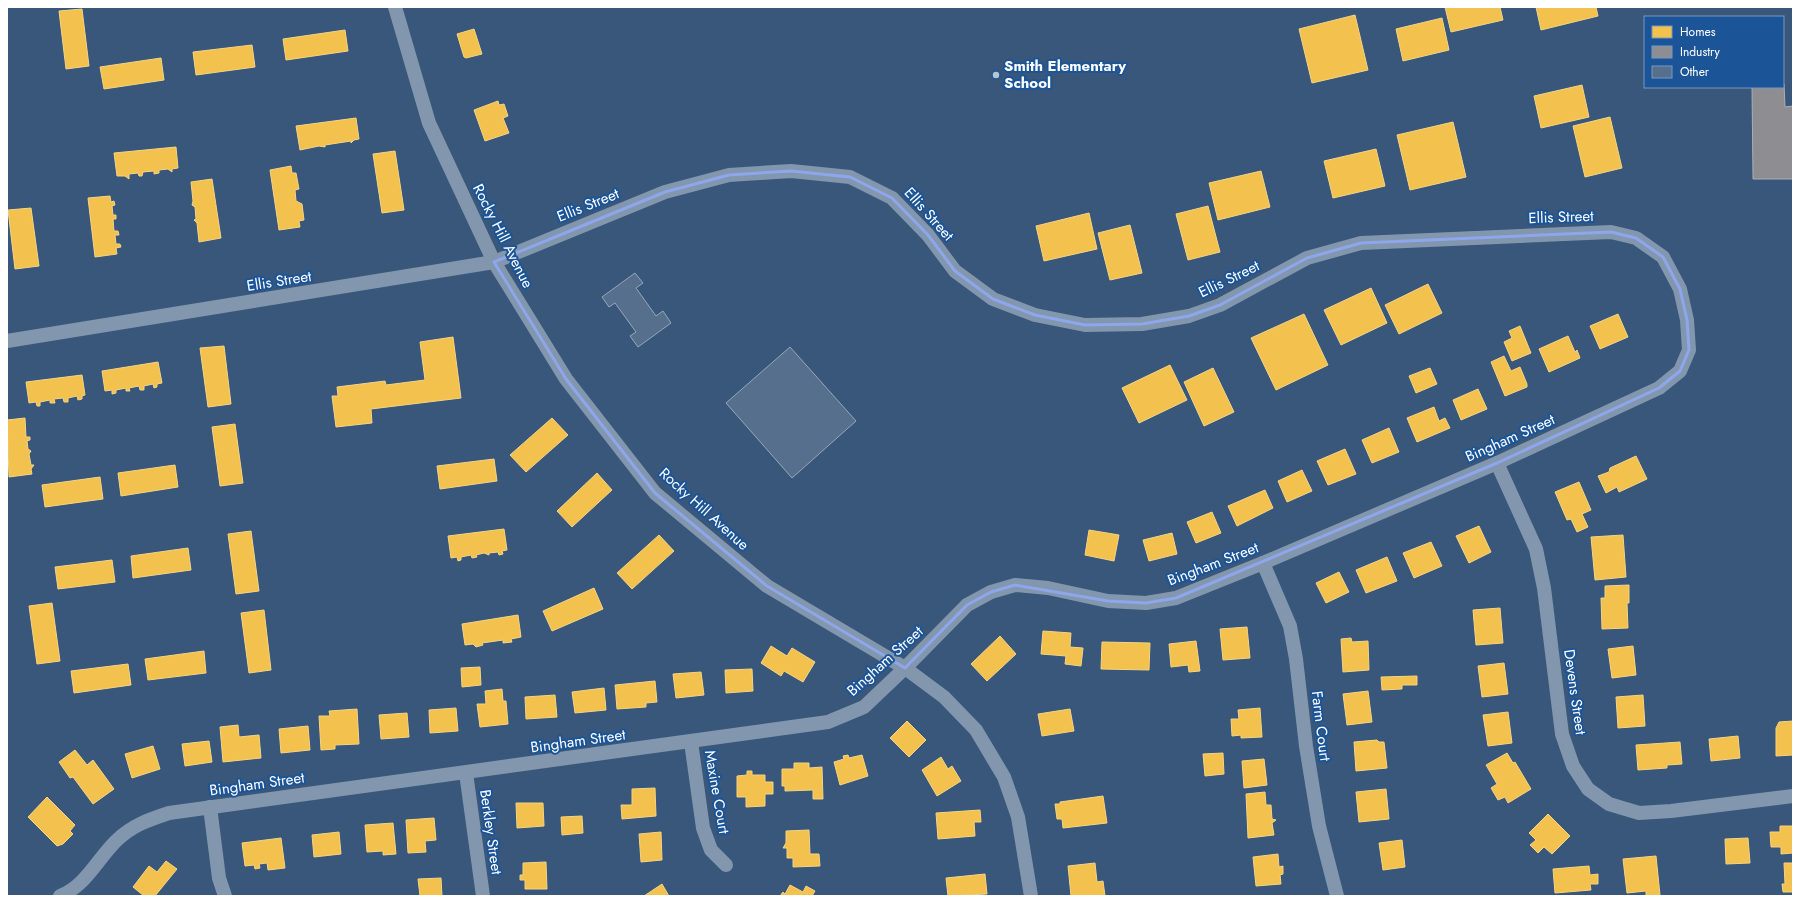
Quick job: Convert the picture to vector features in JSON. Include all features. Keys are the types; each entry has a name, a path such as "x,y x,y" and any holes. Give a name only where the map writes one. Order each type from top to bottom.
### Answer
{"street":[{"name":"Rocky Hill Avenue","path":"395,7 429,123 494,262 566,379 655,492 767,586 905,668 944,697 976,730 1004,777 1018,817 1031,896"},
{"name":"Ellis Street","path":"7,341 494,262 665,192 729,175 791,171 850,177 892,198 928,235 955,271 993,299 1034,316 1085,325 1142,324 1189,316 1220,305 1307,258 1361,243 1611,232 1636,238 1664,257 1680,289 1687,320 1689,350"},
{"name":"Bingham Street","path":"60,896 69,892 88,874 117,840 140,823 169,813 828,722 864,707 967,605 991,592 1015,585 1048,588 1108,601 1146,603 1176,598 1497,463 1659,388 1680,371 1689,350"},
{"name":"Devens Street","path":"1497,463 1536,549 1544,588 1562,734 1573,766 1588,789 1609,804 1639,813 1671,811 1793,796"},
{"name":"Farm Court","path":"1262,563 1290,626 1296,659 1306,746 1319,826 1338,896"},
{"name":"Maxine Court","path":"691,742 703,828 711,850 726,865"},
{"name":"Berkley Street","path":"466,773 483,896"},
{"path":"210,807 219,878 225,896"}],"highlighted area":[{"path":"791,171 850,177 892,198 928,235 955,271 993,299 1035,315 1085,325 1142,324 1189,316 1220,305 1307,258 1361,243 1611,232 1636,238 1663,257 1680,289 1687,320 1689,350 1680,371 1659,388 1497,463 1176,598 1146,603 1108,601 1015,585 991,592 967,605 905,668 767,586 655,493 566,379 494,262 665,192 729,175"}],"building: Homes":[{"path":"1445,7 1500,7 1503,20 1451,32"},
{"path":"1536,7 1596,7 1598,16 1541,30"},
{"path":"82,9 89,66 66,69 59,11"},
{"path":"1355,15 1368,70 1312,83 1299,29"},
{"path":"1442,18 1449,50 1403,61 1396,29"},
{"path":"474,29 482,54 466,58 464,57 457,34"},
{"path":"345,30 348,51 286,60 283,39"},
{"path":"252,45 255,67 196,75 193,52"},
{"path":"161,58 164,80 104,89 100,67"},
{"path":"1582,85 1589,117 1541,128 1534,96"},
{"path":"498,101 499,105 504,104 508,116 503,118 509,133 485,141 474,110"},
{"path":"1610,117 1622,168 1585,177 1573,126"},
{"path":"356,118 359,139 354,140 351,143 351,141 325,145 325,147 319,146 300,150 296,126"},
{"path":"1453,122 1466,177 1410,190 1397,135"},
{"path":"176,147 178,168 172,169 172,172 168,169 159,170 159,173 154,174 154,171 143,172 142,176 139,176 138,173 129,174 129,179 125,176 117,176 114,153"},
{"path":"1376,149 1385,186 1333,198 1324,161"},
{"path":"395,151 404,210 382,213 373,154"},
{"path":"291,166 292,173 296,173 299,189 295,190 296,201 302,204 304,220 299,221 300,227 279,230 270,170"},
{"path":"1261,171 1270,207 1218,220 1209,183"},
{"path":"212,179 221,238 199,242 197,223 194,220 196,219 195,207 192,205 191,182"},
{"path":"110,196 111,202 114,201 115,205 112,206 113,215 116,215 116,219 113,219 114,231 118,231 119,235 115,235 116,244 120,244 121,247 116,248 117,254 95,257 88,198"},
{"path":"1208,206 1220,252 1188,260 1176,214"},
{"path":"31,208 39,266 15,269 8,210"},
{"path":"1089,213 1097,249 1044,261 1036,226"},
{"path":"1130,225 1142,273 1110,280 1098,233"},
{"path":"1428,284 1442,313 1399,334 1385,305"},
{"path":"1371,288 1387,323 1341,345 1324,310"},
{"path":"1304,314 1328,365 1276,390 1251,338"},
{"path":"1618,314 1628,337 1600,349 1590,326"},
{"path":"1520,326 1531,353 1512,361 1504,342 1512,338 1509,331"},
{"path":"1568,336 1575,352 1577,350 1580,358 1549,372 1539,349"},
{"path":"453,337 461,398 371,409 372,423 336,427 332,396 338,396 337,387 385,381 386,385 425,380 420,342"},
{"path":"224,346 231,404 208,407 200,348"},
{"path":"1504,356 1511,371 1520,367 1527,384 1527,387 1505,396 1491,362"},
{"path":"158,362 162,383 157,384 157,387 154,388 153,384 144,386 144,390 140,390 139,386 129,388 130,391 126,391 126,388 116,390 116,393 112,394 112,390 105,391 102,371"},
{"path":"1170,365 1187,400 1139,423 1122,388"},
{"path":"1213,368 1234,412 1204,426 1184,382"},
{"path":"1430,368 1437,384 1416,393 1409,376"},
{"path":"82,375 85,395 82,396 82,399 78,400 77,396 68,398 68,402 64,402 63,398 54,399 55,403 50,403 50,400 40,402 40,406 37,406 36,402 29,403 26,382"},
{"path":"1478,389 1487,409 1461,420 1453,400"},
{"path":"1434,407 1439,421 1445,418 1450,428 1417,442 1407,418"},
{"path":"25,418 26,437 30,437 30,440 27,441 28,449 31,451 29,454 31,465 34,465 31,469 32,474 9,477 7,420"},
{"path":"552,418 568,435 526,472 510,455"},
{"path":"235,424 243,483 220,486 212,427"},
{"path":"1389,428 1399,452 1372,463 1362,440"},
{"path":"1345,449 1356,474 1328,485 1317,461"},
{"path":"1636,456 1647,479 1619,492 1617,487 1606,493 1598,476 1609,472 1610,468"},
{"path":"494,459 497,481 440,489 437,466"},
{"path":"175,465 178,487 121,496 118,473"},
{"path":"1302,470 1312,491 1287,502 1278,481"},
{"path":"597,473 612,490 572,527 557,511"},
{"path":"100,477 103,499 45,507 42,485"},
{"path":"1579,482 1591,510 1582,514 1588,527 1577,532 1571,519 1567,520 1555,492"},
{"path":"1265,490 1273,508 1237,526 1228,506"},
{"path":"1212,512 1221,533 1196,543 1187,522"},
{"path":"1479,526 1491,552 1469,563 1456,536"},
{"path":"504,529 507,550 502,551 503,554 499,555 498,552 489,553 489,555 484,553 476,555 477,557 472,558 471,555 461,557 461,560 458,561 457,557 451,558 448,536"},
{"path":"1089,530 1119,535 1114,561 1085,555"},
{"path":"251,531 259,591 236,594 228,534"},
{"path":"1172,533 1177,554 1149,561 1143,540"},
{"path":"659,535 674,551 632,589 617,573"},
{"path":"1623,535 1626,577 1595,580 1591,537"},
{"path":"1431,542 1442,566 1414,578 1403,553"},
{"path":"188,548 191,570 133,578 131,556"},
{"path":"1387,557 1397,581 1366,593 1356,570"},
{"path":"112,560 115,582 58,589 55,567"},
{"path":"1339,572 1349,592 1326,603 1316,583"},
{"path":"1629,585 1629,603 1627,603 1628,628 1602,629 1601,598 1605,598 1605,586"},
{"path":"594,588 603,609 552,631 543,611"},
{"path":"52,603 60,661 37,664 29,606"},
{"path":"1500,608 1503,643 1476,645 1473,610"},
{"path":"264,610 271,670 249,673 241,613"},
{"path":"518,615 521,637 511,639 512,642 503,643 503,640 482,643 483,645 476,647 473,644 465,645 462,624"},
{"path":"1247,627 1250,658 1223,660 1220,629"},
{"path":"1043,631 1071,633 1070,647 1083,648 1081,666 1065,664 1066,656 1041,654"},
{"path":"1000,636 1016,654 987,681 971,664"},
{"path":"1351,638 1352,642 1368,641 1369,670 1343,672 1341,639"},
{"path":"1196,641 1200,671 1189,672 1188,665 1171,667 1169,644"},
{"path":"1102,642 1150,643 1149,670 1101,669"},
{"path":"771,646 787,656 792,648 815,662 803,682 784,671 781,676 761,663"},
{"path":"1633,646 1636,675 1612,678 1608,649"},
{"path":"204,651 206,673 148,680 145,659"},
{"path":"1504,663 1508,694 1482,697 1478,666"},
{"path":"128,664 131,685 74,693 71,671"},
{"path":"480,667 481,685 462,687 461,668"},
{"path":"752,669 753,691 726,693 725,670"},
{"path":"701,672 704,695 676,698 673,674"},
{"path":"1417,676 1417,685 1402,685 1402,689 1382,690 1381,677"},
{"path":"655,681 657,702 646,703 646,707 617,709 615,685"},
{"path":"604,688 606,710 575,713 572,692"},
{"path":"502,689 503,701 506,701 508,724 480,727 477,704 486,704 485,691"},
{"path":"1368,691 1372,722 1347,725 1343,694"},
{"path":"555,695 557,717 526,719 525,697"},
{"path":"1643,695 1645,726 1618,728 1616,697"},
{"path":"456,708 458,731 430,733 429,710"},
{"path":"1260,708 1262,737 1241,738 1241,735 1232,736 1231,719 1239,719 1238,710"},
{"path":"357,709 359,744 335,745 335,749 321,750 319,716 330,716 329,711"},
{"path":"1070,709 1074,731 1042,736 1038,714"},
{"path":"1508,712 1512,743 1488,746 1483,715"},
{"path":"407,713 409,737 381,739 379,715"},
{"path":"907,721 926,740 909,757 890,738"},
{"path":"1793,721 1793,755 1776,756 1776,728 1779,722"},
{"path":"238,725 239,737 259,735 261,758 223,762 220,727"},
{"path":"308,726 310,750 281,753 279,729"},
{"path":"1738,736 1740,758 1711,761 1709,739"},
{"path":"1377,740 1379,742 1384,742 1387,768 1356,771 1354,742"},
{"path":"209,741 212,762 185,766 182,744"},
{"path":"1680,742 1682,764 1667,765 1667,768 1638,770 1636,745"},
{"path":"153,746 160,769 132,778 125,754"},
{"path":"75,750 87,765 93,760 114,789 93,804 73,777 70,778 59,762"},
{"path":"1223,753 1224,774 1205,776 1203,754"},
{"path":"1507,753 1513,763 1515,762 1531,789 1508,803 1505,797 1498,800 1491,788 1497,784 1486,765"},
{"path":"848,755 849,758 862,755 868,776 840,785 834,762 844,759 843,756"},
{"path":"941,757 948,769 952,766 961,781 937,796 922,770"},
{"path":"1264,759 1267,785 1244,788 1242,761"},
{"path":"794,763 809,763 809,768 822,767 823,799 813,799 813,790 785,791 785,786 782,786 782,769 794,769"},
{"path":"747,771 752,771 752,775 765,775 765,782 773,782 773,794 765,794 765,806 746,807 746,797 737,797 737,776 747,775"},
{"path":"655,788 656,816 622,819 621,805 632,805 632,789"},
{"path":"1386,789 1389,819 1359,822 1356,792"},
{"path":"1265,792 1266,805 1271,805 1272,819 1276,820 1272,823 1274,835 1248,838 1246,794"},
{"path":"1103,796 1107,823 1063,828 1062,819 1057,819 1055,804"},
{"path":"47,797 75,825 70,831 73,834 63,844 57,846 28,817"},
{"path":"516,803 543,803 544,826 517,828"},
{"path":"980,810 981,822 974,822 975,836 938,839 936,813"},
{"path":"1548,814 1570,836 1552,854 1544,847 1538,853 1530,845 1536,840 1529,833"},
{"path":"582,816 583,833 562,835 561,817"},
{"path":"434,818 436,840 425,841 426,852 408,853 406,820"},
{"path":"393,823 396,854 383,855 383,851 367,852 365,825"},
{"path":"1780,826 1793,826 1793,853 1781,854 1781,847 1771,847 1770,832 1780,832"},
{"path":"809,830 810,854 819,854 820,866 793,867 793,858 787,858 787,848 783,848 786,843 786,831"},
{"path":"339,832 341,854 314,857 312,835"},
{"path":"661,832 662,860 641,862 639,834"},
{"path":"281,838 285,868 268,870 267,863 259,864 260,868 255,869 254,865 245,866 242,843"},
{"path":"1748,838 1750,863 1726,864 1725,839"},
{"path":"1402,840 1405,867 1383,870 1379,843"},
{"path":"1278,854 1279,867 1283,866 1283,874 1280,875 1281,884 1256,886 1253,857"},
{"path":"1656,856 1660,895 1646,896 1646,891 1627,893 1623,859"},
{"path":"166,861 177,869 155,896 144,896 133,887 149,866 157,872"},
{"path":"546,862 547,889 525,889 525,880 520,880 520,875 523,875 523,863"},
{"path":"1095,863 1097,882 1103,881 1105,896 1071,896 1068,866"},
{"path":"1784,863 1793,863 1793,892 1783,892 1782,884 1785,884"},
{"path":"1589,866 1590,875 1598,874 1598,884 1590,884 1591,890 1555,893 1553,869"},
{"path":"985,874 987,894 948,896 946,878"},
{"path":"441,878 442,896 420,896 418,879"},
{"path":"662,884 669,896 644,896"},
{"path":"790,885 803,892 806,886 815,891 812,896 780,896 783,892 785,894"}],"building: Industry":[{"path":"1784,84 1785,107 1793,106 1793,179 1753,179 1752,88 1784,88"}],"building: Other":[{"path":"635,273 643,283 636,288 656,316 663,311 671,323 638,347 630,336 636,332 615,303 609,307 602,297"},
{"path":"790,347 856,421 792,478 726,403"}],"place":[{"name":"Smith Elementary School","path":"996,75"}]}
